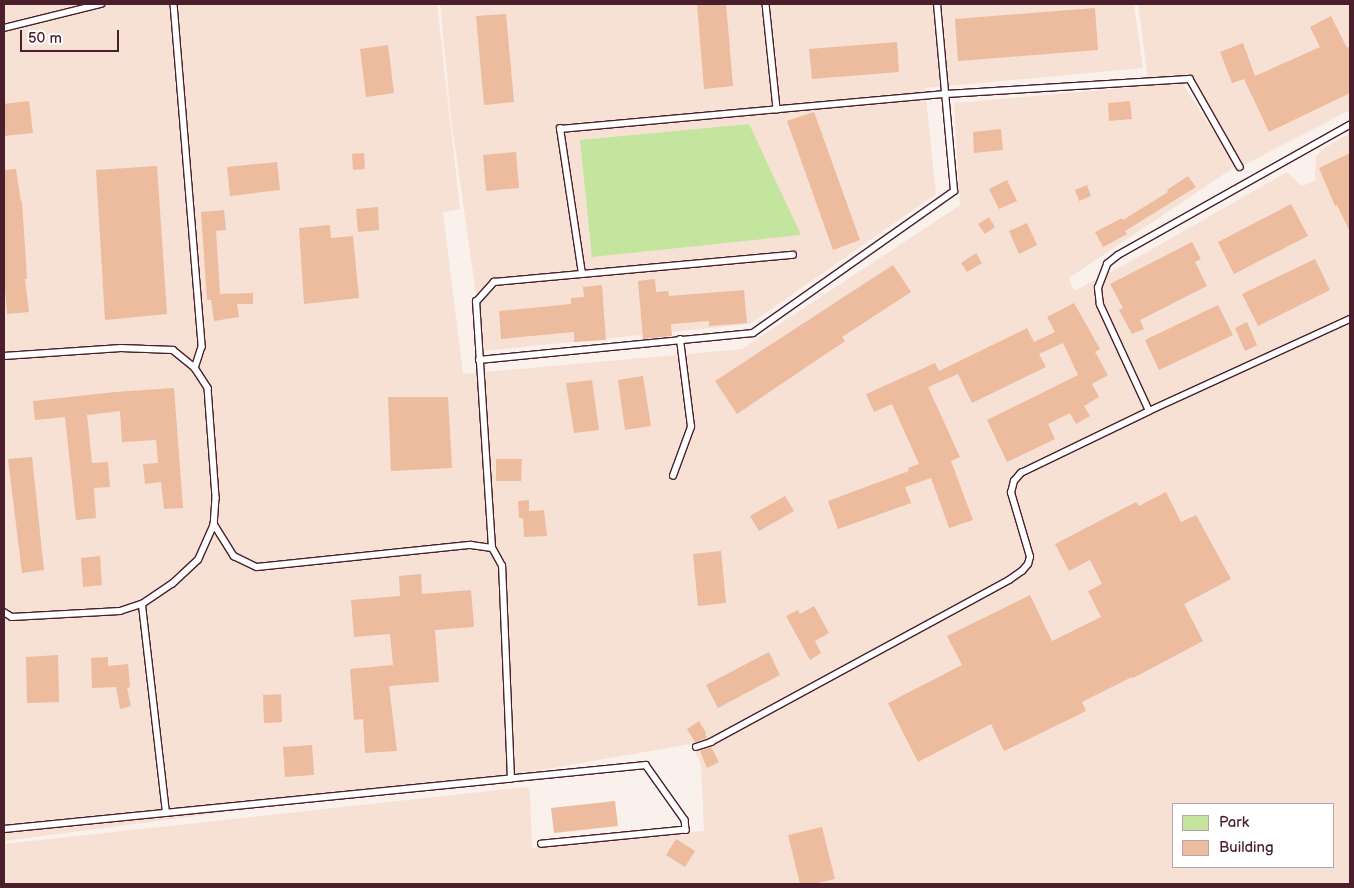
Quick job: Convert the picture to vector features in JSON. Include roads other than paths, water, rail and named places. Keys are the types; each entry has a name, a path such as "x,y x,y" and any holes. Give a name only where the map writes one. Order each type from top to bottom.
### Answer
{"lane":[{"path":"4,28 101,4"},
{"path":"174,4 202,347 195,368"},
{"path":"766,4 777,109"},
{"path":"479,360 753,333 954,191 937,4"},
{"path":"582,274 560,129 945,94 1190,78 1240,167"},
{"path":"1149,411 1100,305 1098,288 1108,264 1118,255 1350,125"},
{"path":"510,779 502,566 492,548 476,302 494,282 793,255"},
{"path":"696,747 720,737 1009,580 1022,571 1028,564 1030,557 1012,503 1011,493 1014,482 1022,472 1149,411 1350,319"},
{"path":"673,476 690,427 680,340"},
{"path":"4,356 121,348 173,350 195,368 208,388 216,498 214,524 198,560 172,584 142,604 120,611 12,617 4,612"},
{"path":"214,524 234,556 257,567 471,544 492,548"},
{"path":"142,604 166,813"},
{"path":"4,829 646,765 685,820 686,830 542,844"}]}
